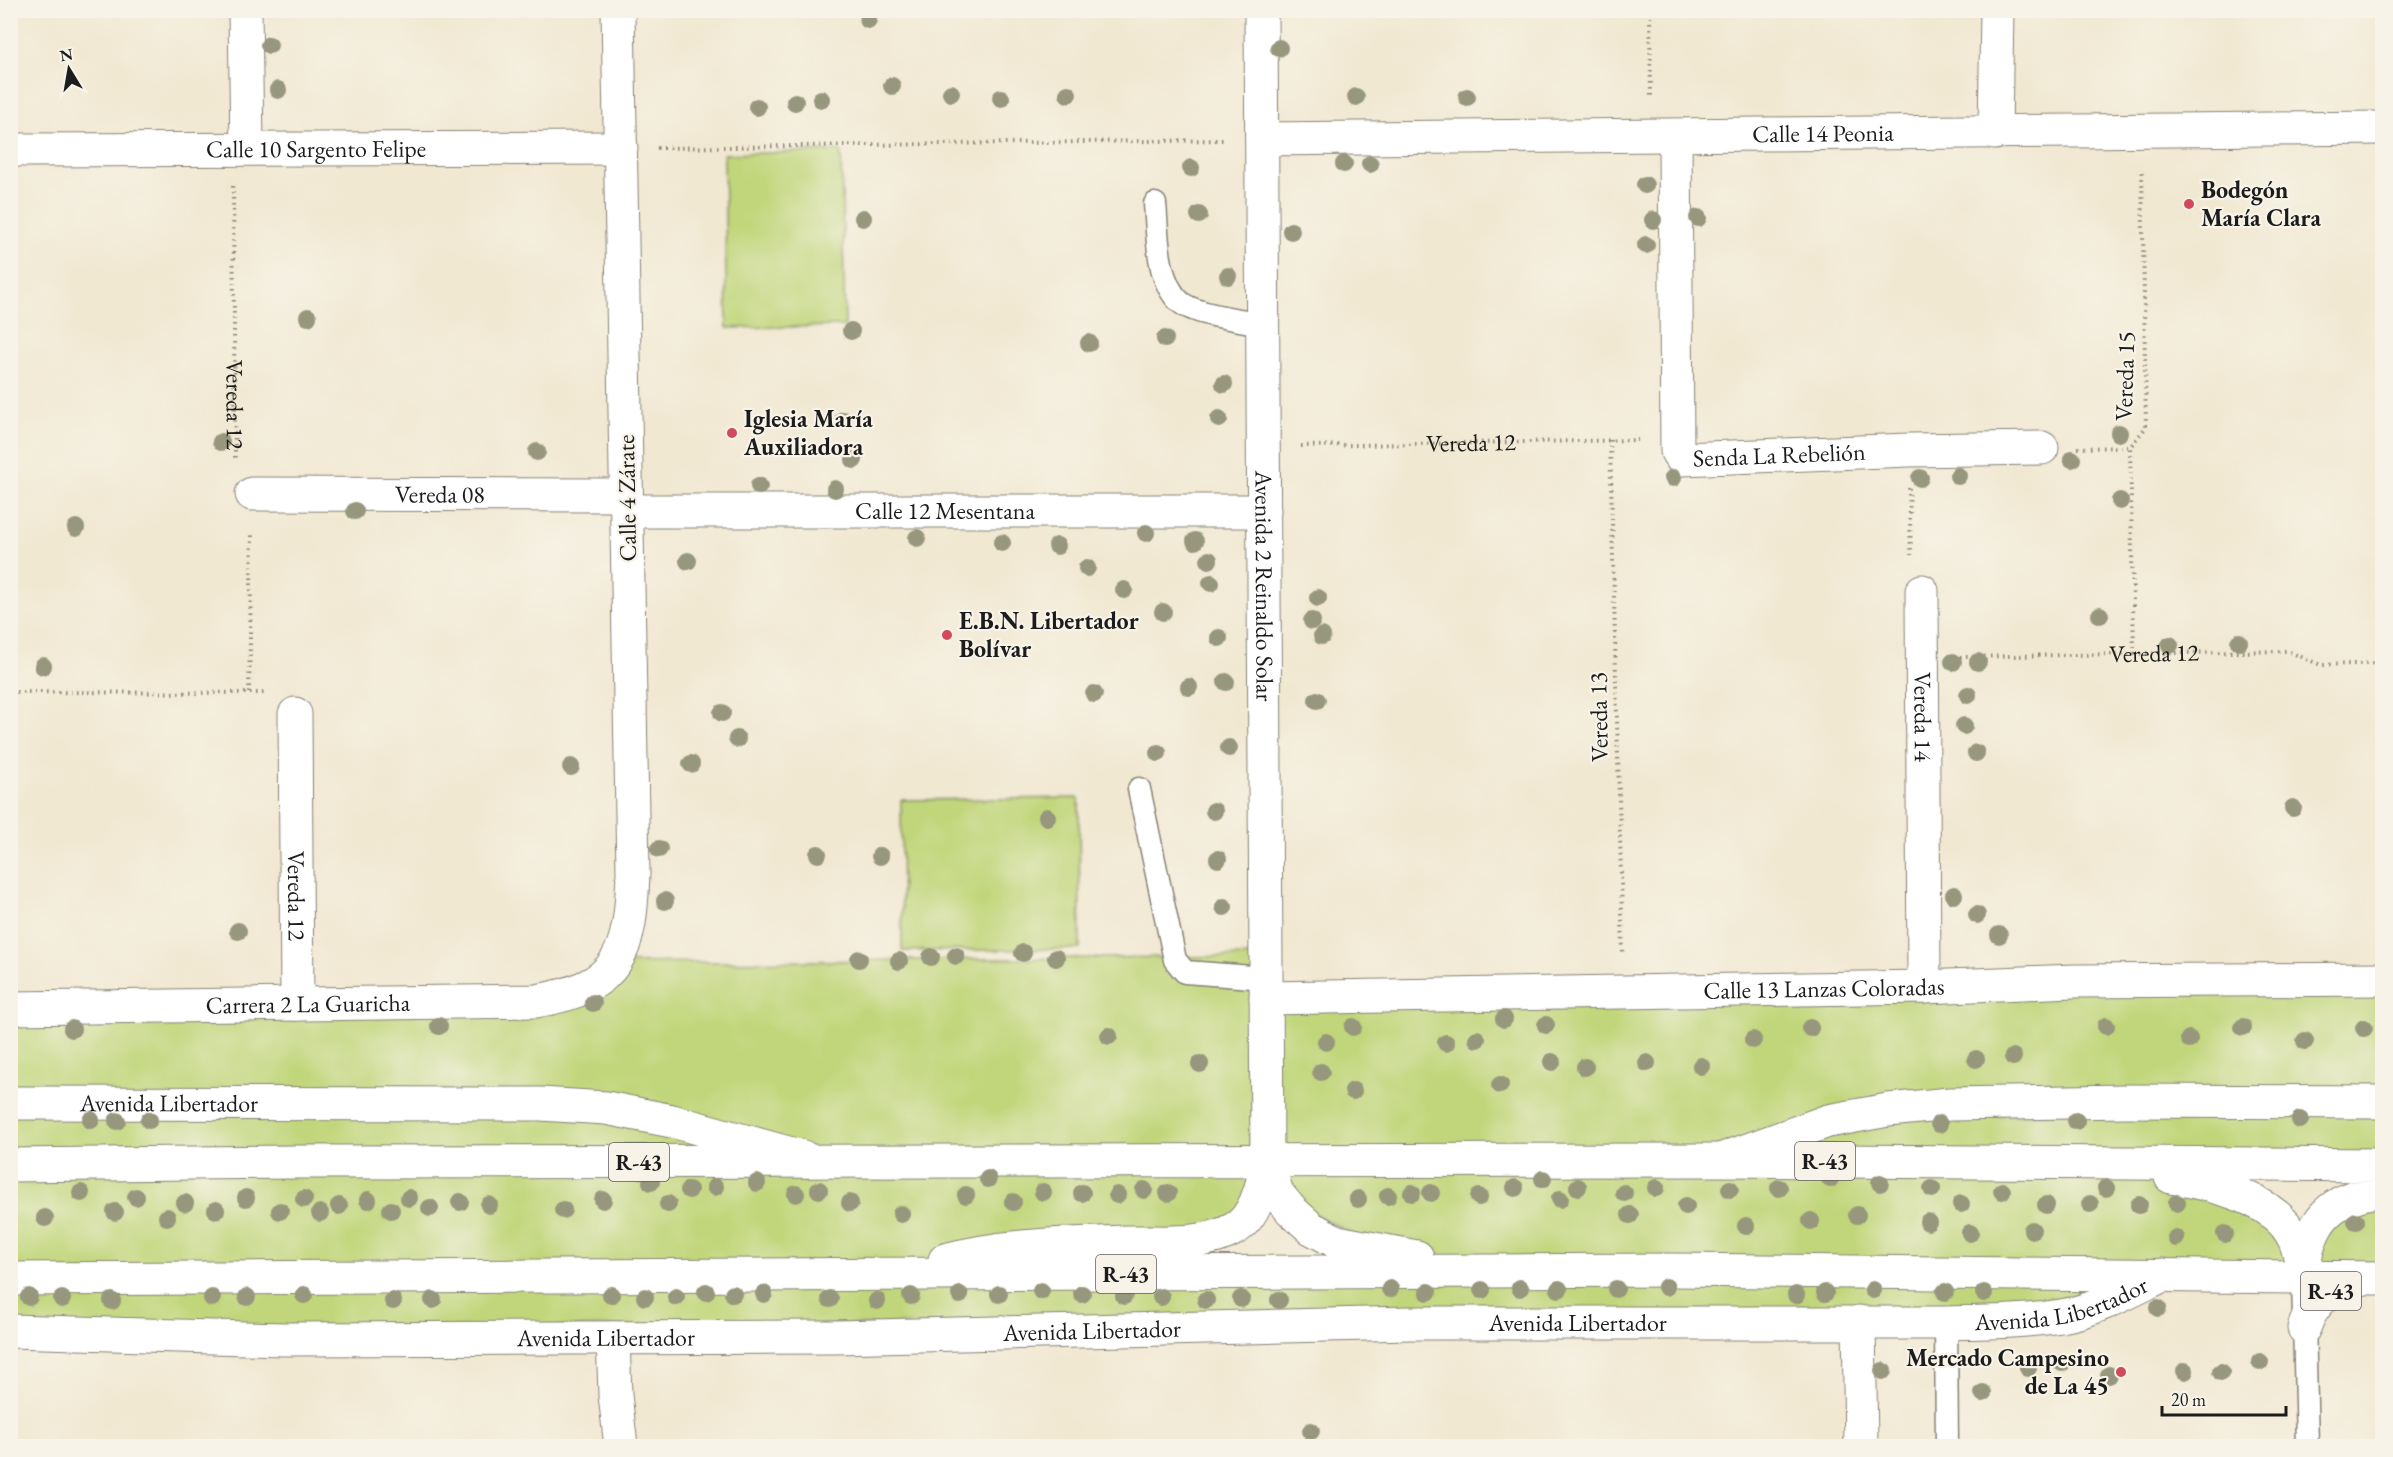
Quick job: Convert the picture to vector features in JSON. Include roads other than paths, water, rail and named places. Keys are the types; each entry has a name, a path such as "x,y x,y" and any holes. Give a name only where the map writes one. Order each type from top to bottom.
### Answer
{"street":[{"path":"240,148 245,10"},
{"name":"Calle 4 Zárate","path":"603,977 618,960 626,941 631,916 632,816 618,10"},
{"name":"Avenida 2 Reinaldo Solar","path":"1262,10 1267,1161"},
{"path":"1995,133 1997,10"},
{"name":"Calle 14 Peonia","path":"1262,140 2382,129"},
{"name":"Senda La Rebelión","path":"1663,136 1677,452 1682,459 1909,450 2042,448"},
{"name":"Calle 10 Sargento Felipe","path":"10,150 621,148"},
{"name":"Vereda 08","path":"252,494 627,503"},
{"name":"Calle 12 Mesentana","path":"627,503 1264,511"},
{"name":"Vereda 14","path":"1922,591 1924,987"},
{"name":"Vereda 12","path":"295,714 297,1005"},
{"name":"Carrera 2 La Guaricha","path":"10,1008 536,1001 560,997 583,989 603,977"},
{"name":"Calle 13 Lanzas Coloradas","path":"1266,988 1624,992 1924,987 2074,981 2382,979"},
{"name":"Avenida Libertador","path":"1721,1160 1828,1121 1888,1110 1950,1104 2125,1101 2382,1102"},
{"name":"Avenida Libertador","path":"10,1103 540,1104 606,1108 672,1121 825,1162"},
{"name":"Avenida Libertador","path":"10,1165 294,1162 1721,1160 2382,1165"},
{"path":"1267,1161 1277,1193 1291,1210 1311,1228 1337,1242 1514,1272"},
{"path":"888,1275 965,1255 1033,1246 1207,1240 1236,1228 1253,1208 1262,1187 1267,1161"},
{"path":"2104,1163 2202,1183 2247,1197 2271,1212 2288,1230 2298,1248 2303,1277"},
{"path":"2303,1277 2306,1248 2314,1229 2328,1209 2353,1197 2382,1190"},
{"name":"Avenida Libertador","path":"10,1280 1674,1270 2378,1278"},
{"name":"Avenida Libertador","path":"10,1331 284,1339 613,1338 835,1337 1421,1323 1946,1323 2062,1316 2112,1300 2163,1275"},
{"path":"2242,1277 2266,1283 2291,1301 2297,1308 2304,1328"},
{"name":"R-43","path":"2304,1328 2319,1300 2334,1288 2357,1280 2378,1278"},
{"path":"1859,1322 1861,1446"},
{"path":"613,1338 615,1395 621,1446"}],"lane":[{"path":"1155,204 1161,262 1168,283 1180,302 1204,313 1263,324"},
{"path":"1139,789 1175,960 1185,972 1266,988"},
{"path":"2303,1277 2307,1446"},
{"path":"1946,1323 1947,1446"}],"place":[{"name":"Bodegón María Clara","path":"2189,204"},
{"name":"Iglesia María Auxiliadora","path":"732,433"},
{"name":"E.B.N. Libertador Bolívar","path":"947,635"},
{"name":"Mercado Campesino de La 45","path":"2121,1372"}]}
